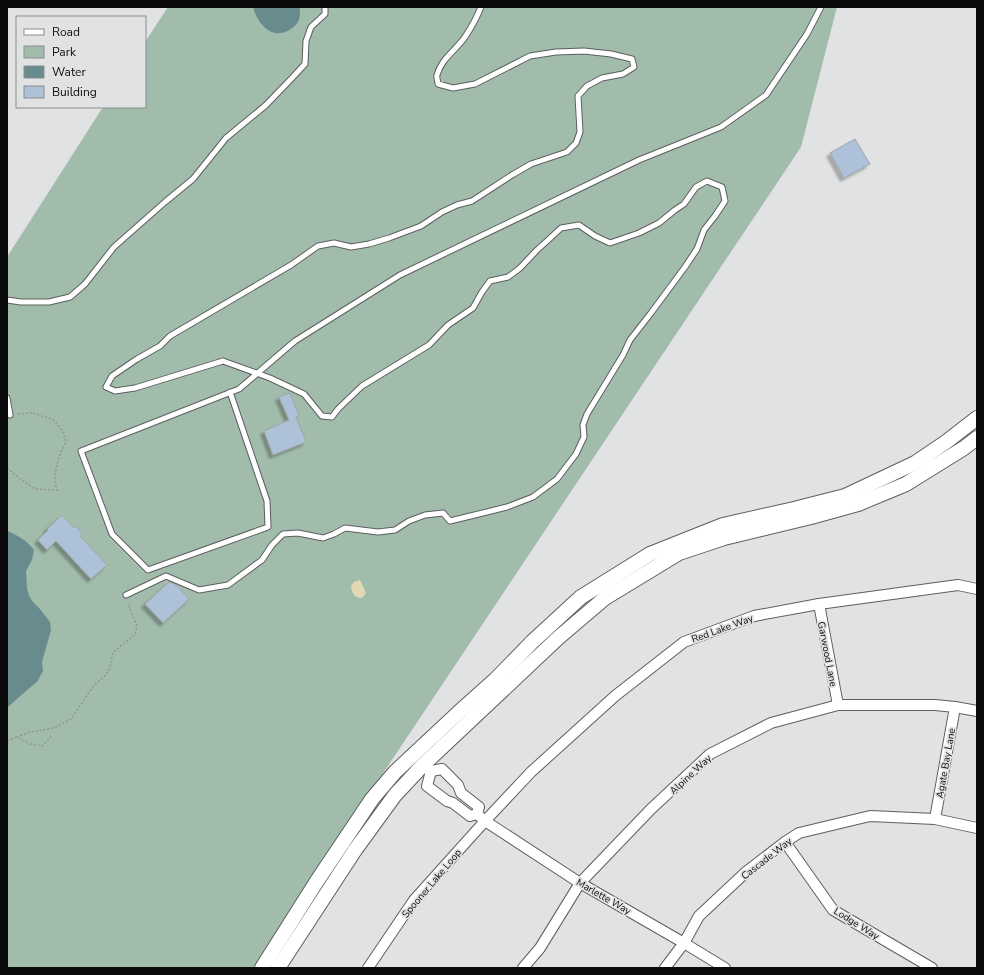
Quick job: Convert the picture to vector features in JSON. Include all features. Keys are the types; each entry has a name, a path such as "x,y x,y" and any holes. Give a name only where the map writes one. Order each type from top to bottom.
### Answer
{"main road":[{"path":"262,968 372,799 394,772 496,679 532,642 581,597 650,554 723,525 845,496 915,463 946,442 977,418"},
{"path":"278,968 355,850 395,795 427,768 558,638 605,598 678,553 724,538 858,504 906,484 964,448 977,438"},
{"path":"413,755 427,768"}],"street":[{"name":"Red Lake Way","path":"485,821 531,772 615,696 684,642 754,616 819,604 958,585 977,589"},
{"name":"Garwood Lane","path":"819,604 838,705"},
{"name":"Alpine Way","path":"523,968 540,948 580,883 651,809 710,754 771,723 838,705 935,705 977,711"},
{"name":"Agate Bay Lane","path":"934,820 954,707"},
{"path":"427,768 442,769 458,785 461,793 478,808 477,814 470,816 453,803 446,801 428,786 427,768"},
{"path":"453,803 461,793"},
{"name":"Marlette Way","path":"477,814 485,821 580,883 725,968"},
{"name":"Cascade Way","path":"665,968 684,943 699,916 746,872 799,833 870,816 934,820 977,828"},
{"name":"Spooner Lake Loop","path":"368,968 414,900 485,821"},
{"name":"Lodge Way","path":"785,842 833,910 932,968"}],"lane":[{"path":"7,300 21,302 49,302 70,297 85,284 114,247 193,179 226,138 266,105 292,78 304,64 306,41 311,27 325,14 325,7"},
{"path":"126,595 166,576 199,590 228,585 262,560 272,545 283,534 298,533 323,538 345,528 378,532 395,530 409,521 425,515 443,513 450,520 507,507 533,497 557,480 576,454 584,436 583,426 587,414 623,355 630,340 697,249 704,230 725,201 722,187 708,181 696,187 684,204 659,223 639,233 610,244 579,225 561,228 520,268 508,277 490,281 473,308 448,325 429,345 362,386 338,409 332,417 322,416 304,394 270,378 223,361 135,388 115,391 106,387 112,376 160,346 170,336 291,265 318,246 334,243 351,246 368,244 421,226 442,212 457,205 472,202 531,164 567,152 576,143 580,132 578,96 587,86 592,83 602,78 623,74 634,67 632,59 611,54 584,51 556,52 530,56 474,84 453,88 438,84 437,76 441,66 465,38 479,14 481,7"},
{"path":"230,392 267,501 268,527 148,570 112,534 81,451 230,392 239,389 295,341 400,275 639,160 721,127 766,95 806,34 821,7"},
{"path":"7,398 10,415"}],"path":[{"path":"7,468 35,489 57,490 55,483 58,460 66,442 63,432 54,420 33,413 10,415"},
{"path":"7,741 30,732 54,728 71,719 90,690 104,677 110,668 113,652 135,636 137,626 126,595"},
{"path":"17,737 30,744 42,746 51,736"}],"green space":[{"path":"168,7 837,7 801,147 253,968 7,968 7,257 102,108 146,108 146,40"}],"sand":[{"path":"360,580 366,593 362,598 354,595 351,586 354,582"}],"water":[{"path":"253,7 300,7 299,20 295,26 289,30 282,33 275,33 267,29 261,23"},
{"path":"7,531 15,534 34,550 32,560 26,571 27,588 29,596 33,602 50,622 51,630 42,662 43,671 37,682 7,708"}],"building":[{"path":"855,139 870,164 844,178 830,153"},
{"path":"290,393 299,416 296,417 306,442 273,455 264,431 289,420 279,397"},
{"path":"62,515 74,528 76,526 82,534 80,536 107,565 91,579 56,541 47,550 38,540"},
{"path":"169,582 175,584 189,599 163,623 145,604"}]}
